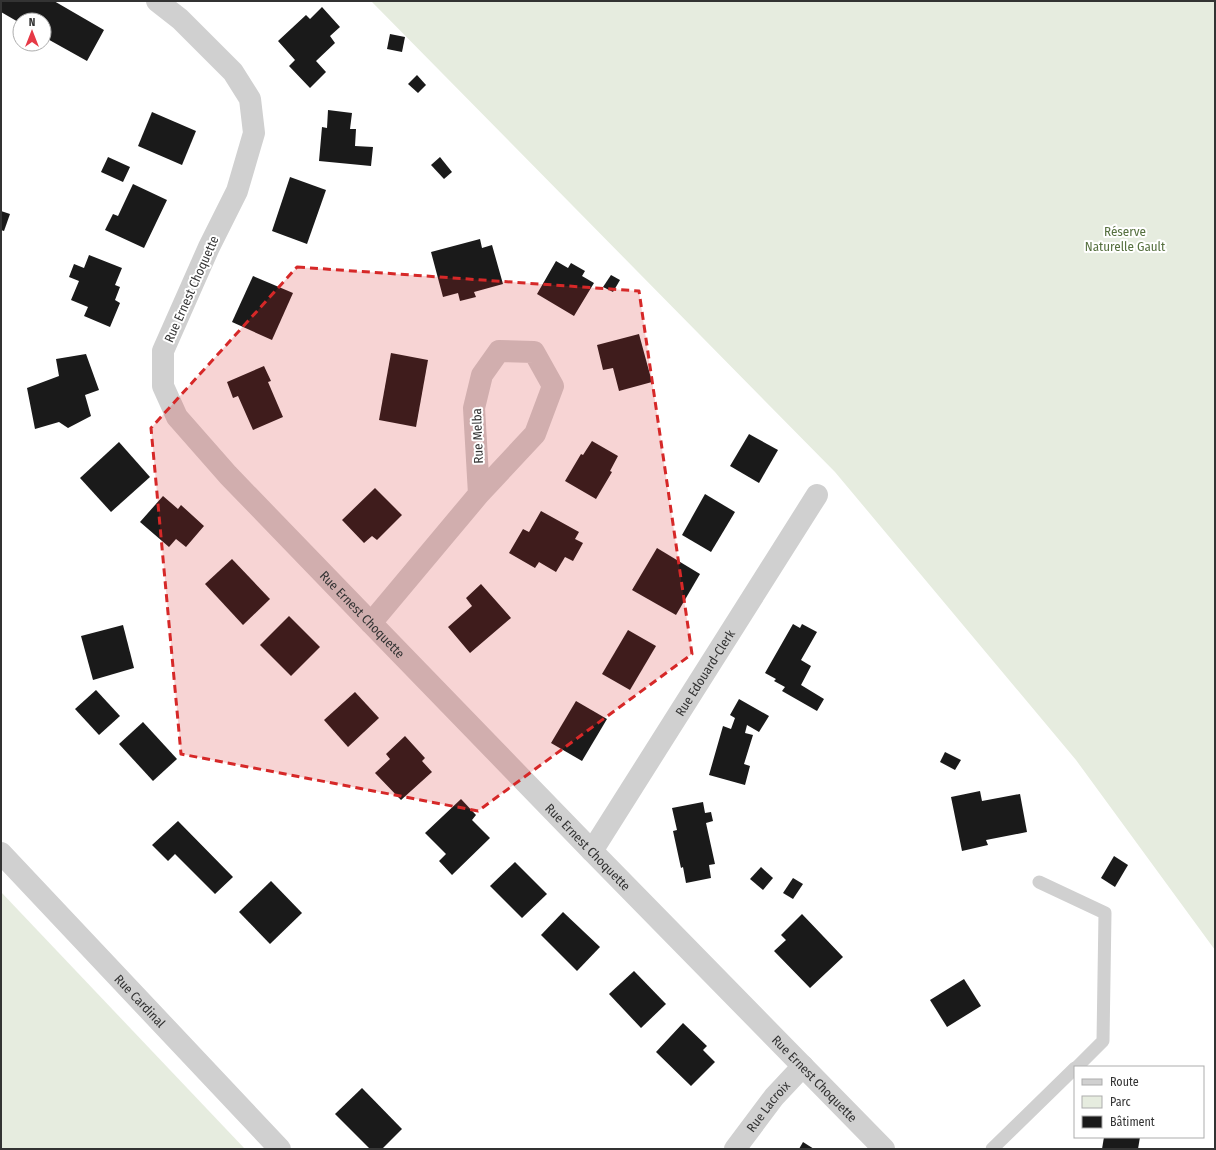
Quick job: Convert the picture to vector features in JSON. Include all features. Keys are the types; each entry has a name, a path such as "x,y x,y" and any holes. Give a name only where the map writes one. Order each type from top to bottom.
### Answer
{"street":[{"name":"Rue Ernest Choquette","path":"157,1 180,19 233,72 250,99 254,133 237,191 209,247 163,351 163,386 177,417 228,475 592,851 884,1149"},
{"name":"Rue Melba","path":"371,623 479,494 535,434 553,386 534,352 499,351 482,374 474,408 479,494"},
{"name":"Rue Edouard-Clerk","path":"592,851 817,495"},
{"name":"Rue Cardinal","path":"1,853 280,1149"},
{"name":"Rue Lacroix","path":"735,1149 774,1097 803,1066"}],"lane":[{"path":"1039,882 1105,913 1103,1041 1078,1066"},
{"path":"992,1149 1074,1070"}],"highlighted area":[{"path":"297,267 639,291 692,654 478,811 181,754 151,428"}],"green space":[{"name":"Réserve Naturelle Gault","path":"371,1 1215,1 1215,950 1076,760 835,472"},
{"path":"1,892 245,1149 1,1149"}],"building":[{"path":"1,1 54,1 104,30 87,61 52,41 52,12 12,12 12,18 1,12"},
{"path":"322,7 340,27 330,36 335,43 316,61 326,72 310,88 289,66 295,60 278,41 306,15 310,19"},
{"path":"390,34 405,37 402,52 387,49"},
{"path":"417,75 426,85 418,93 408,84"},
{"path":"328,110 352,113 350,129 356,129 355,146 373,147 371,166 319,161 322,127 327,128"},
{"path":"152,112 196,131 182,165 138,146"},
{"path":"108,157 130,167 123,182 101,172"},
{"path":"440,157 452,172 444,179 431,165"},
{"path":"290,177 326,190 307,244 272,231"},
{"path":"133,184 167,200 144,248 105,230 113,214 118,216"},
{"path":"1,211 10,214 4,231 1,230"},
{"path":"480,239 482,248 492,245 503,284 474,292 476,297 460,301 458,293 443,297 431,252"},
{"path":"89,255 122,268 115,285 120,287 115,300 120,303 110,327 84,316 88,307 71,300 79,281 69,277 74,264 84,268"},
{"path":"556,261 568,268 571,263 585,271 582,276 594,283 574,316 537,294"},
{"path":"611,275 620,280 613,292 603,287"},
{"path":"253,276 293,293 272,340 232,322"},
{"path":"639,334 652,382 619,391 613,368 603,370 597,345"},
{"path":"391,353 428,360 416,427 379,420"},
{"path":"86,354 99,390 85,395 91,416 68,428 59,422 35,429 27,388 59,376 56,359"},
{"path":"264,366 271,381 268,382 283,417 253,430 238,396 233,398 227,382"},
{"path":"749,434 778,450 759,483 730,466"},
{"path":"592,441 618,456 610,471 612,472 596,499 565,481 581,454 583,455"},
{"path":"119,442 150,477 111,512 80,478"},
{"path":"375,488 402,515 377,540 372,536 364,543 342,520"},
{"path":"705,494 735,512 711,552 682,535"},
{"path":"163,496 178,509 181,505 204,526 186,547 176,539 169,547 140,522"},
{"path":"541,511 579,532 575,539 583,543 573,561 565,557 556,572 539,562 535,568 509,553 523,529 529,532"},
{"path":"657,548 700,574 676,615 632,590"},
{"path":"232,559 270,599 243,625 205,584"},
{"path":"481,584 511,618 470,653 448,627 472,606 466,598"},
{"path":"289,616 320,647 291,676 260,645"},
{"path":"793,624 800,628 802,624 817,632 801,660 811,666 801,685 824,699 817,711 782,691 785,687 774,681 776,679 765,673"},
{"path":"123,625 134,668 93,680 81,636"},
{"path":"628,630 656,646 630,690 602,674"},
{"path":"96,690 120,716 99,735 75,709"},
{"path":"355,692 379,718 348,747 324,720"},
{"path":"739,699 769,716 759,732 747,725 745,733 753,735 744,764 750,766 745,785 709,775 723,726 731,729 735,718 730,715"},
{"path":"576,701 607,719 582,761 551,743"},
{"path":"143,722 177,759 153,781 119,744"},
{"path":"405,736 425,758 422,761 432,772 401,800 375,773 390,759 386,754"},
{"path":"945,752 961,760 955,770 940,762"},
{"path":"980,791 982,801 1020,794 1027,832 986,840 988,845 962,851 951,797"},
{"path":"461,799 476,815 472,820 490,838 452,875 439,861 446,854 425,833"},
{"path":"703,802 705,813 711,812 713,821 706,823 715,864 709,865 711,878 686,883 683,867 681,868 673,831 677,830 672,808"},
{"path":"178,821 233,877 215,894 175,854 168,861 152,845"},
{"path":"1114,856 1128,865 1115,887 1101,878"},
{"path":"515,862 547,894 522,918 490,886"},
{"path":"761,867 773,878 763,890 750,879"},
{"path":"793,878 803,884 793,899 783,893"},
{"path":"271,881 302,913 270,944 239,912"},
{"path":"563,912 600,947 577,971 541,935"},
{"path":"802,914 843,957 810,988 774,951 786,940 781,935"},
{"path":"634,971 666,1004 641,1028 609,994"},
{"path":"964,979 981,1006 947,1027 930,1000"},
{"path":"683,1023 707,1046 703,1050 715,1062 691,1086 656,1052"},
{"path":"362,1088 402,1129 382,1149 370,1149 335,1114"},
{"path":"1104,1138 1140,1138 1138,1149 1102,1149"},
{"path":"803,1142 814,1149 799,1149"}]}
